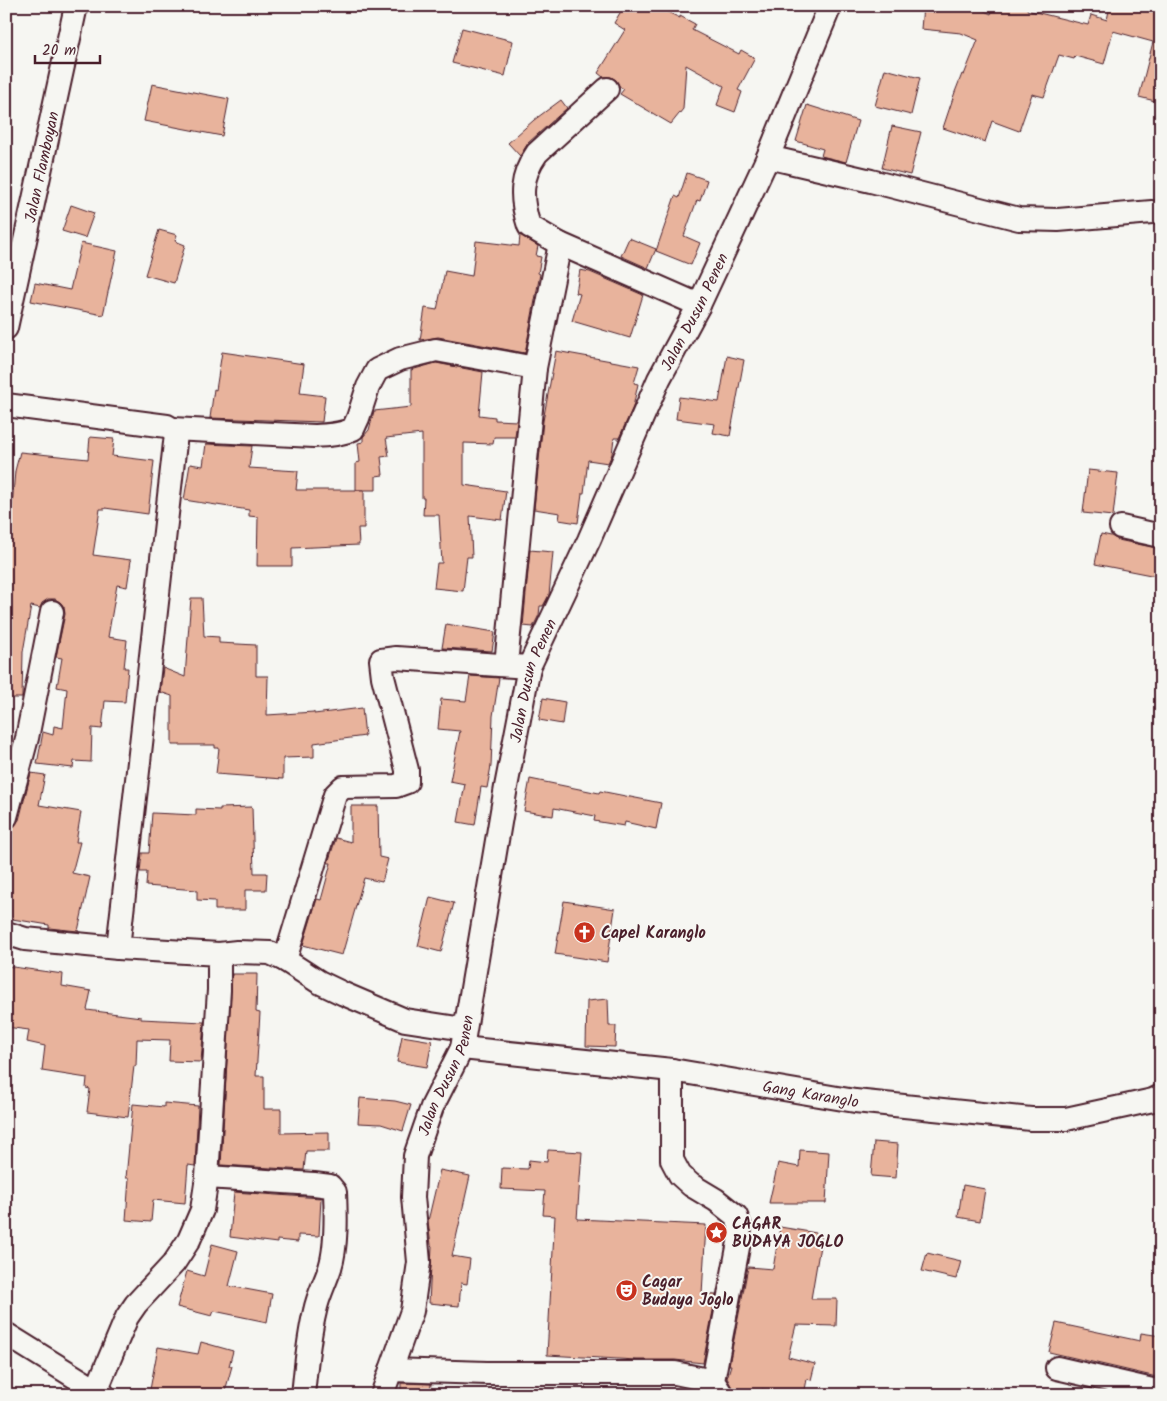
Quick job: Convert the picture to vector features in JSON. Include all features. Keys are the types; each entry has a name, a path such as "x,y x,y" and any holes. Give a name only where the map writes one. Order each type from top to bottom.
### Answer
{"street":[{"name":"Jalan Flamboyan","path":"6,328 76,6"},
{"name":"Jalan Dusun Penen","path":"382,1395 412,1311 420,1262 413,1197 415,1156 432,1107 463,1039 506,787 529,667 589,540 659,379 699,305 768,157 830,6"},
{"path":"608,89 537,153 528,164 522,192 529,226 560,244 699,305"},
{"path":"768,157 1019,219 1058,220 1152,212"},
{"path":"506,665 535,368 560,244"},
{"path":"172,429 314,436 335,435 347,432 353,429 368,387 377,370 400,359 436,350 535,368"},
{"path":"6,405 167,426 176,434 118,948"},
{"path":"1121,527 1161,536"},
{"path":"6,817 27,738 52,612"},
{"path":"285,960 335,796 343,787 396,786 407,782 407,770 381,670 381,660 390,658 529,667"},
{"name":"Gang Karanglo","path":"6,933 25,939 118,948 219,954 237,952 270,953 285,960 319,982 344,994 405,1020 463,1039 672,1070 855,1101 1031,1119 1066,1119 1153,1100 1161,1096"},
{"path":"6,1334 100,1393 127,1317 136,1304 174,1263 189,1240 202,1210 207,1177 219,990 219,954"},
{"path":"390,1370 487,1373 675,1372 717,1388 740,1226 736,1216 726,1207 691,1185 680,1175 672,1160 672,1070"},
{"path":"207,1177 314,1184 330,1186 335,1192 333,1252 330,1268 320,1293 308,1344 303,1395"},
{"path":"1057,1368 1161,1392"}],"building":[{"path":"624,6 655,6 695,24 692,30 739,54 741,50 755,58 738,90 742,92 735,112 717,105 724,86 686,65 683,109 671,124 620,94 624,89 620,87 616,80 611,77 603,77 598,73 625,30 614,23"},
{"path":"923,6 974,6 991,14 994,6 1028,6 1027,10 1088,25 1091,15 1107,20 1110,6 1161,6 1161,79 1155,101 1139,97 1153,42 1113,31 1104,64 1075,56 1074,59 1059,55 1044,97 1032,94 1019,131 992,121 985,142 943,128 962,74 964,75 978,40 961,33 921,29"},
{"path":"462,28 513,41 505,76 452,63"},
{"path":"885,69 920,78 911,115 875,106"},
{"path":"152,84 229,99 222,136 144,121"},
{"path":"561,100 567,108 528,143 520,156 508,143"},
{"path":"807,105 858,121 846,162 821,156 823,149 796,141"},
{"path":"892,126 921,132 910,175 882,168"},
{"path":"687,173 707,180 700,201 697,200 684,236 700,243 691,265 656,251 675,196 679,198"},
{"path":"71,205 94,213 85,238 62,231"},
{"path":"159,230 177,235 175,241 185,245 174,283 145,275"},
{"path":"520,235 538,246 536,256 541,257 538,273 540,274 525,353 438,337 420,340 425,308 437,310 445,271 472,276 476,241 519,246"},
{"path":"629,238 656,249 648,268 621,256"},
{"path":"81,243 117,251 103,315 31,301 35,283 70,290"},
{"path":"580,270 590,272 643,295 630,338 572,321 580,294 576,293"},
{"path":"556,351 639,366 634,383 638,384 633,407 619,438 614,438 612,454 608,463 588,460 578,523 559,520 560,513 534,509 543,421"},
{"path":"222,352 304,364 300,393 325,396 322,422 210,418"},
{"path":"727,356 744,360 730,436 713,433 715,424 676,419 679,397 719,402"},
{"path":"436,363 483,372 479,415 495,417 495,420 517,421 515,437 494,437 493,444 464,443 464,485 506,491 502,520 470,516 472,557 467,557 463,591 434,588 437,563 442,563 439,515 423,515 422,434 386,438 389,456 381,457 383,475 376,476 376,490 356,490 356,463 360,462 358,443 363,442 363,437 369,430 374,411 411,407 411,370"},
{"path":"90,437 114,439 112,456 154,461 148,514 105,508 100,509 93,555 131,560 127,587 117,585 108,637 127,640 124,668 128,668 125,702 105,701 102,729 92,728 91,762 74,761 73,768 37,764 43,732 53,735 54,726 63,728 67,689 57,687 62,658 56,657 65,614 64,607 55,599 48,599 42,603 40,608 31,606 23,652 22,698 6,698 6,540 8,506 12,506 15,471 20,452 88,459"},
{"path":"206,444 252,446 249,468 298,471 296,490 364,490 364,528 358,528 359,545 292,548 292,566 257,566 258,517 249,516 249,510 184,500 190,464 203,466"},
{"path":"1088,470 1118,473 1113,516 1083,513"},
{"path":"1101,534 1118,540 1161,549 1161,577 1095,564"},
{"path":"530,550 553,552 549,595 543,606 540,606 539,615 533,627 523,626"},
{"path":"191,598 202,598 204,636 219,637 219,643 256,645 256,676 268,676 267,715 314,712 314,714 362,708 365,736 314,743 314,757 283,758 283,779 216,774 219,748 215,748 215,745 172,745 172,696 160,692 163,668 185,677"},
{"path":"446,624 495,632 492,651 442,648"},
{"path":"470,676 499,678 493,716 491,766 487,788 481,787 475,825 458,822 465,784 450,781 460,731 438,729 441,699 466,701"},
{"path":"543,698 565,702 562,724 539,720"},
{"path":"31,773 45,775 39,805 81,812 76,842 80,842 72,873 90,877 78,931 49,928 49,925 6,918 6,852 8,852 12,828 19,820"},
{"path":"530,779 661,803 656,829 625,822 624,826 594,821 595,816 554,808 553,816 524,811"},
{"path":"351,806 378,806 379,857 388,859 382,882 364,878 342,955 303,945 317,899 321,900 331,863 328,863 336,838 351,842"},
{"path":"252,807 254,873 267,873 266,890 245,890 245,910 215,910 215,901 197,900 197,890 146,886 147,872 140,872 142,853 149,853 152,813 196,815 196,809 220,810 220,808"},
{"path":"430,897 454,903 441,952 418,946"},
{"name":"Capel Karanglo","path":"564,901 615,909 607,962 555,954"},
{"path":"6,966 63,974 62,986 91,991 87,1010 141,1017 141,1019 204,1022 201,1062 169,1061 170,1040 137,1039 136,1066 134,1066 128,1117 87,1112 90,1089 86,1088 87,1078 42,1071 45,1046 27,1042 29,1030 6,1027"},
{"path":"232,974 257,974 256,1012 260,1013 256,1076 264,1076 264,1109 281,1109 281,1133 329,1132 329,1151 306,1151 304,1170 221,1165"},
{"path":"608,999 609,1026 616,1026 615,1047 586,1046 587,1001"},
{"path":"402,1036 432,1041 427,1067 397,1062"},
{"path":"360,1098 395,1101 411,1105 403,1131 381,1124 358,1123"},
{"path":"164,1103 198,1106 195,1166 188,1165 185,1203 153,1200 151,1222 126,1220 129,1178 126,1178 133,1104 164,1107"},
{"path":"874,1142 898,1144 896,1178 871,1176"},
{"name":"Cagar Budaya Joglo","path":"548,1150 582,1152 577,1219 706,1225 702,1294 716,1295 703,1363 675,1360 547,1355 555,1216 543,1215 545,1191 501,1189 502,1168 528,1169 529,1160 547,1162"},
{"path":"800,1150 829,1152 826,1203 769,1203 778,1163 799,1167"},
{"path":"440,1170 470,1176 452,1256 470,1259 467,1284 461,1283 459,1306 429,1303 432,1246 428,1221"},
{"path":"963,1185 985,1189 980,1221 958,1217"},
{"path":"234,1192 321,1198 319,1236 298,1235 298,1242 277,1240 277,1243 230,1237"},
{"path":"780,1227 822,1234 811,1299 837,1299 836,1326 796,1325 788,1357 815,1364 811,1380 807,1379 804,1395 787,1395 762,1389 760,1395 743,1395 734,1392 727,1378 731,1365 729,1365 748,1267 773,1269"},
{"path":"212,1244 238,1251 229,1286 272,1294 267,1322 214,1311 212,1316 177,1307 187,1271 204,1276"},
{"path":"927,1253 961,1261 956,1279 922,1271"},
{"path":"1056,1323 1140,1341 1141,1333 1161,1336 1161,1378 1049,1352"},
{"path":"201,1342 233,1351 229,1366 232,1366 224,1395 149,1395 158,1347 198,1354"},
{"path":"401,1383 431,1384 430,1394 401,1390"}],"place":[{"name":"Capel Karanglo","path":"585,932"},
{"name":"CAGAR BUDAYA JOGLO","path":"716,1232"},
{"name":"Cagar Budaya Joglo","path":"626,1290"}]}
